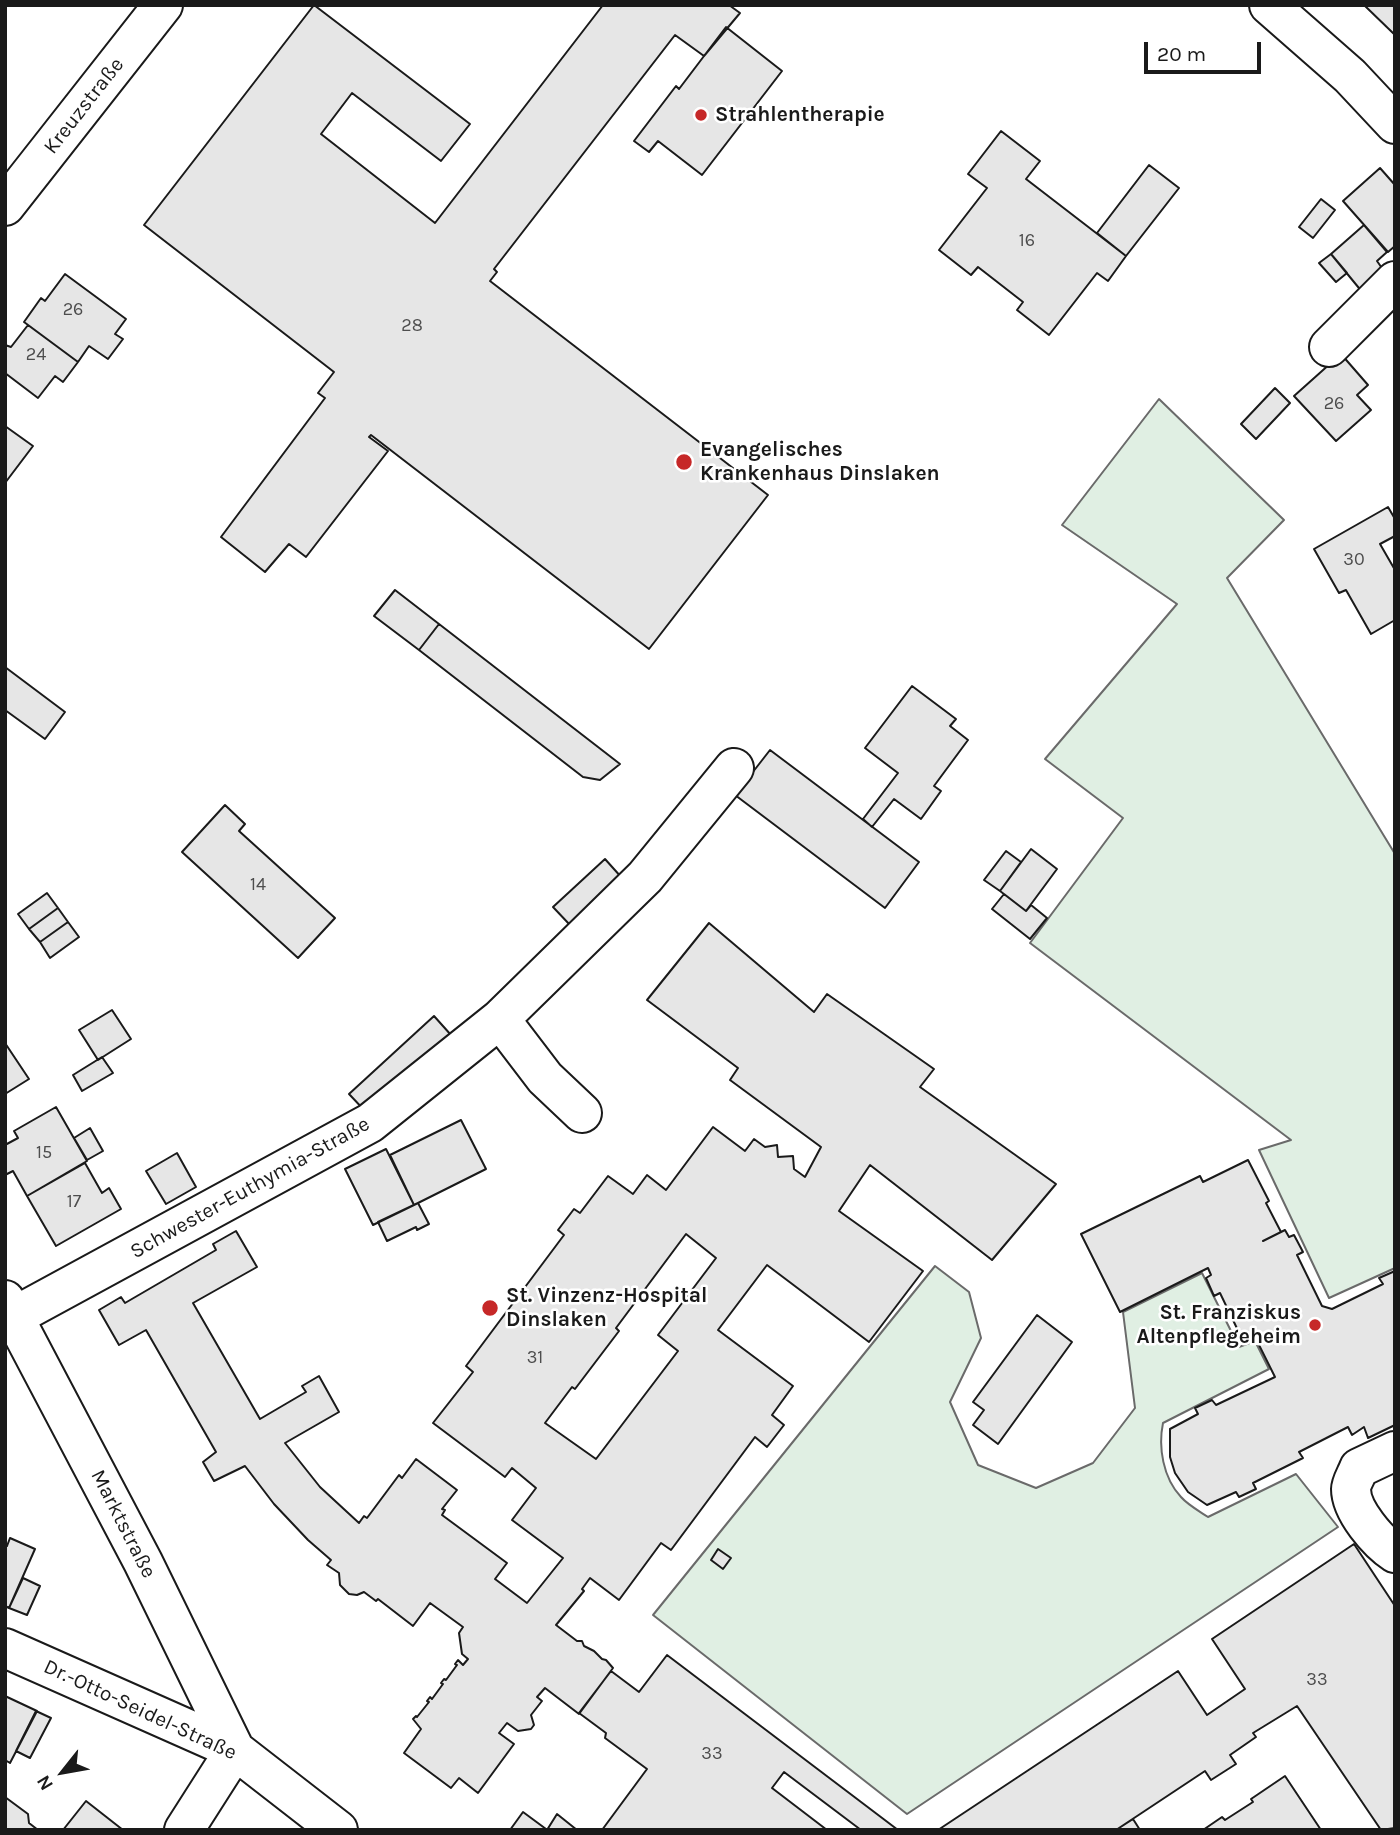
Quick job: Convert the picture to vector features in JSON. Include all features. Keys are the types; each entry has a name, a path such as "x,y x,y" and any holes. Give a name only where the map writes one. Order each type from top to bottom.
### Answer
{"street":[{"name":"Kreuzstraße","path":"5,206 163,5"},
{"path":"1269,5 1350,76 1395,124"},
{"path":"1329,347 1395,281"},
{"name":"Schwester-Euthymia-Straße","path":"10,1308 370,1123 500,1019 645,877 734,768"},
{"path":"500,1019 545,1078 582,1113"},
{"name":"Marktstraße","path":"10,1308 143,1562 235,1750"},
{"path":"1395,1451 1359,1468 1351,1489 1359,1515 1384,1546 1395,1553"},
{"name":"Dr.-Otto-Seidel-Straße","path":"5,1648 235,1750 338,1830"},
{"path":"184,1830 235,1750"}],"green space":[{"path":"1159,399 1284,520 1227,578 1395,854 1395,1268 1329,1298 1259,1150 1291,1140 1030,943 1123,818 1045,759 1177,604 1062,525"},
{"path":"935,1266 969,1292 981,1338 950,1402 978,1465 1036,1488 1093,1463 1135,1408 1123,1312 1202,1273 1239,1347 1255,1341 1269,1369 1163,1423 1163,1462 1170,1481 1184,1500 1208,1517 1296,1474 1338,1527 907,1814 653,1615"}],"building":[{"path":"314,5 470,124 441,161 352,93 321,134 435,223 603,5 729,5 740,13 704,56 675,35 494,269 497,272 490,281 768,495 649,649 371,435 369,437 388,451 306,557 289,544 265,572 221,537 325,398 318,393 334,372 144,225"},
{"path":"1364,5 1395,5 1395,35"},
{"name":"Strahlentherapie","path":"726,27 782,71 702,175 658,141 649,152 634,141 676,86 679,89"},
{"path":"1001,131 1040,161 1026,179 1126,256 1108,281 1097,273 1049,335 1017,310 1023,302 978,267 971,275 939,250 987,188 968,174"},
{"path":"1149,165 1179,188 1126,256 1097,233"},
{"path":"1380,168 1395,185 1395,246 1388,252 1343,201"},
{"path":"1321,199 1335,210 1313,238 1299,227"},
{"path":"1364,225 1387,252 1377,261 1384,271 1363,293 1331,254"},
{"path":"1331,254 1347,273 1336,282 1319,263"},
{"path":"65,274 126,319 115,334 123,339 108,359 89,346 78,362 24,322 41,298 45,301"},
{"path":"28,325 78,362 63,382 55,376 38,398 5,373 5,345 11,347"},
{"path":"1341,354 1368,385 1357,395 1371,410 1336,441 1294,396"},
{"path":"1275,388 1290,403 1256,439 1241,424"},
{"path":"5,426 33,446 5,483"},
{"path":"1388,507 1395,519 1395,536 1380,544 1395,570 1395,620 1371,634 1346,590 1339,593 1314,549"},
{"path":"395,590 439,624 419,650 374,616"},
{"path":"439,624 620,764 600,780 583,777 419,650"},
{"path":"5,667 65,712 45,739 5,710"},
{"path":"912,686 956,719 950,726 968,740 934,786 941,791 921,819 894,799 872,827 863,819 898,773 865,748"},
{"path":"770,750 919,862 885,908 735,795"},
{"path":"225,805 245,824 239,831 335,918 298,958 182,852"},
{"path":"1031,849 1057,869 1026,911 1000,891"},
{"path":"1006,851 1021,862 1000,891 984,880"},
{"path":"605,859 622,878 570,925 553,907"},
{"path":"47,893 58,908 29,929 18,914"},
{"path":"1004,894 1026,911 1031,905 1047,918 1030,939 992,909"},
{"path":"58,908 68,922 40,942 29,929"},
{"path":"68,922 79,937 50,958 40,942"},
{"path":"709,923 814,1012 827,994 934,1069 920,1087 1056,1184 992,1260 870,1165 839,1211 923,1271 869,1342 767,1265 718,1330 793,1386 772,1415 784,1425 767,1447 755,1437 671,1550 661,1543 619,1600 590,1578 582,1589 584,1591 556,1625 577,1641 582,1641 584,1646 606,1660 613,1668 579,1714 545,1688 537,1697 542,1701 531,1715 534,1725 531,1729 518,1731 507,1723 499,1733 514,1744 478,1793 459,1778 451,1788 404,1753 421,1729 413,1719 429,1702 427,1701 430,1697 432,1699 458,1660 463,1665 468,1659 462,1654 459,1633 463,1627 430,1603 413,1626 378,1599 376,1601 364,1592 349,1594 340,1585 339,1573 327,1565 331,1560 274,1504 245,1466 214,1481 203,1462 216,1452 146,1330 119,1345 99,1310 121,1297 125,1303 216,1250 213,1244 236,1231 257,1267 193,1303 260,1419 306,1392 302,1386 319,1376 339,1412 285,1443 320,1487 359,1523 364,1516 367,1518 399,1475 402,1478 416,1459 457,1490 442,1509 445,1510 442,1515 507,1563 495,1579 527,1603 563,1558 512,1520 536,1488 512,1468 505,1477 433,1423 473,1372 466,1366 564,1235 558,1230 574,1209 580,1213 608,1176 633,1194 647,1175 666,1190 713,1127 745,1151 754,1139 765,1147 777,1145 778,1157 793,1156 794,1169 805,1177 821,1147 730,1080 738,1068 647,1000","holes":["686,1234 716,1258 658,1335 678,1351 596,1459 545,1423 619,1331 616,1328"]},
{"path":"112,1010 131,1039 98,1060 79,1030"},
{"path":"434,1016 451,1035 366,1112 349,1094"},
{"path":"5,1043 29,1079 5,1094"},
{"path":"102,1057 113,1073 82,1091 73,1075"},
{"path":"56,1107 87,1161 27,1196 13,1171 5,1175 5,1145 18,1138 14,1131"},
{"path":"461,1120 486,1169 414,1205 390,1155"},
{"path":"90,1128 103,1151 87,1160 74,1138"},
{"path":"386,1149 414,1205 373,1225 345,1169"},
{"path":"177,1153 196,1187 166,1204 146,1171"},
{"name":"St. Franziskus Altenpflegeheim","path":"1248,1160 1281,1232 1285,1230 1289,1237 1294,1235 1303,1252 1297,1255 1322,1306 1332,1309 1383,1284 1379,1278 1395,1271 1395,1425 1368,1438 1364,1427 1352,1435 1348,1427 1299,1452 1303,1458 1253,1483 1256,1489 1239,1497 1236,1492 1207,1505 1188,1492 1175,1473 1170,1457 1170,1429 1198,1414 1195,1408 1212,1400 1216,1405 1275,1377 1255,1337 1244,1343 1220,1293 1214,1296 1206,1278 1211,1275 1208,1268 1120,1312 1081,1234 1200,1176 1203,1182"},
{"path":"85,1163 102,1193 109,1188 121,1209 56,1246 27,1196"},
{"path":"418,1203 429,1224 387,1241 378,1222"},
{"path":"1037,1315 1072,1342 998,1444 973,1425 984,1410 973,1402"},
{"path":"10,1538 35,1549 9,1608 5,1606 5,1545 7,1546"},
{"path":"1354,1544 1395,1606 1395,1828 1381,1830 1297,1706 1253,1733 1256,1737 1230,1755 1236,1764 1211,1780 1205,1771 1116,1830 938,1830 1178,1671 1207,1715 1245,1689 1212,1639"},
{"path":"718,1549 731,1558 723,1569 711,1560"},
{"path":"23,1578 40,1586 27,1615 9,1608"},
{"path":"667,1655 898,1830 861,1830 784,1772 772,1788 827,1830 602,1830 647,1769 605,1738 606,1733 579,1713 611,1671 639,1692"},
{"path":"5,1696 37,1711 10,1763 5,1760"},
{"path":"36,1711 51,1718 30,1758 16,1751"},
{"path":"1285,1776 1321,1830 1203,1830 1253,1802 1251,1799"},
{"path":"5,1797 28,1814 29,1823 38,1830 5,1830"},
{"path":"86,1801 123,1830 63,1830"},
{"path":"523,1812 546,1829 547,1830 510,1830"},
{"path":"557,1814 577,1830 547,1830"},
{"path":"1133,1819 1140,1830 1116,1830"}],"place":[{"name":"Strahlentherapie","path":"701,115"},
{"name":"Evangelisches Krankenhaus Dinslaken","path":"684,462"},
{"name":"St. Vinzenz-Hospital Dinslaken","path":"490,1308"},
{"name":"St. Franziskus Altenpflegeheim","path":"1315,1325"}]}
